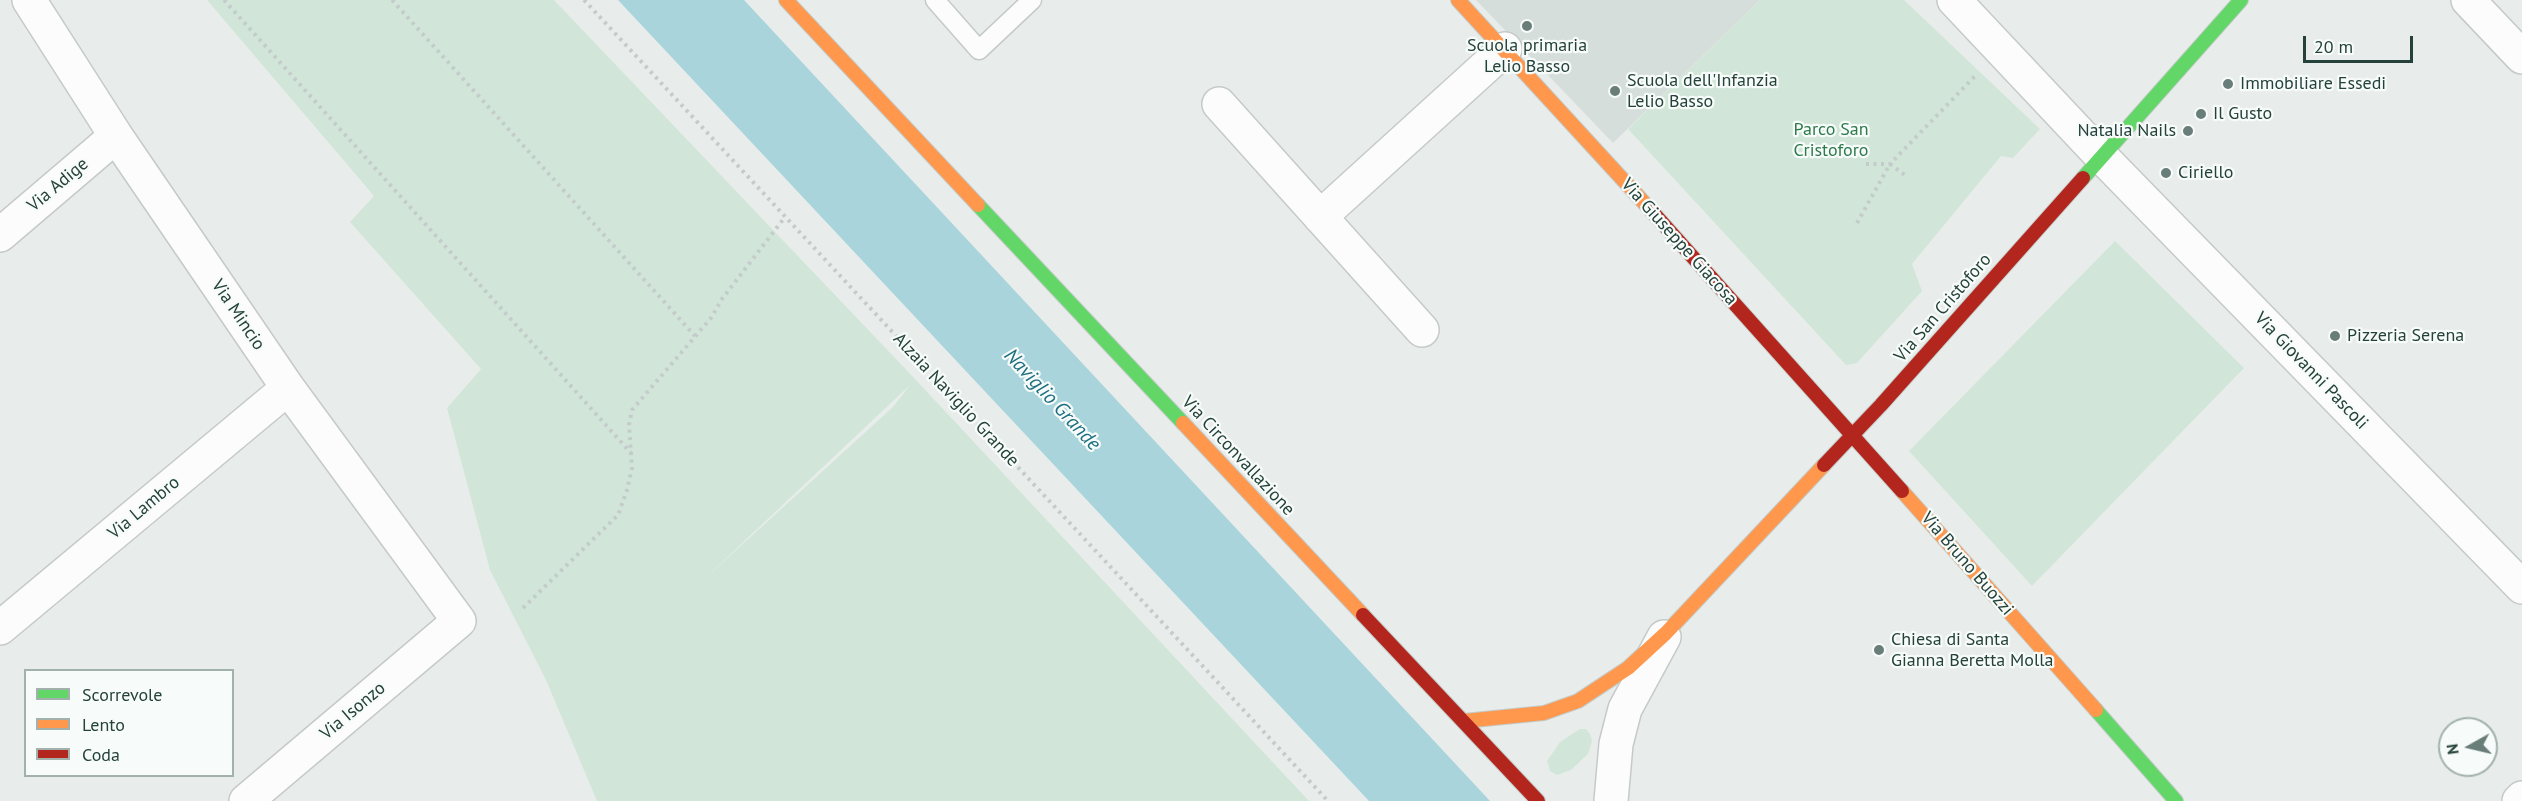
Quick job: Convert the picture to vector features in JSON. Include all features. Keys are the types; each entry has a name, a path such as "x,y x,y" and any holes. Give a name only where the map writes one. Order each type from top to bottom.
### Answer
{"street":[{"name":"Via Mincio","path":"29,0 116,136 288,388 459,621"},
{"name":"Via Circonvallazione","path":"786,0 1538,801"},
{"name":"Via Giuseppe Giacosa","path":"1458,0 1505,49 1853,435"},
{"name":"Via Giovanni Pascoli","path":"1954,0 2101,156 2522,587"},
{"name":"Via San Cristoforo","path":"1464,722 1544,713 1578,701 1628,668 1666,633 1853,435 2241,0"},
{"path":"2468,0 2522,57"},
{"path":"1320,217 1505,49"},
{"path":"1219,104 1422,330"},
{"name":"Via Adige","path":"0,235 116,136"},
{"name":"Via Lambro","path":"0,628 288,388"},
{"name":"Via Bruno Buozzi","path":"1853,435 2176,801"},
{"name":"Via Isonzo","path":"246,801 459,621"},
{"path":"1611,801 1616,744 1625,709 1666,633"}],"lane":[{"path":"935,0 979,50 1032,0"}],"path":[{"path":"224,0 631,453"},
{"path":"392,0 695,336"},
{"name":"Alzaia Naviglio Grande","path":"584,0 1328,801"},
{"path":"1857,223 1890,164 1980,72"},
{"path":"1866,164 1890,164 1905,175"},
{"path":"523,608 618,515 632,468 629,425 632,410 711,318 722,299 785,217"}],"shaded area":[{"name":"Scuola dell'Infanzia Lelio Basso","path":"1476,0 1760,0 1613,143"}],"green space":[{"path":"207,0 554,0 916,380 1309,801 597,801 546,680 490,570 447,408 481,369 350,222 374,196","holes":["910,385 893,407 701,582"]},
{"name":"Parco San Cristoforo","path":"1760,0 1904,0 2040,129 2013,158 2001,156 1912,264 1922,291 1857,363 1846,365 1628,129"},
{"path":"2115,241 2244,368 2032,586 1909,451"},
{"path":"1580,729 1586,729 1590,734 1592,741 1588,754 1571,770 1557,775 1550,771 1547,761 1560,742"}],"water":[{"name":"Naviglio Grande","path":"618,0 744,0 1490,801 1369,801"}],"traffic: fast":[{"path":"2083,178 2241,0"},
{"path":"978,205 1183,423"},
{"path":"2096,710 2176,801"}],"traffic: slow":[{"path":"786,0 978,205"},
{"path":"1458,0 1648,207"},
{"path":"1183,423 1363,615"},
{"path":"1464,721 1544,713 1578,701 1628,668 1666,633 1824,465"},
{"path":"1902,491 2096,710"}],"traffic: jam":[{"path":"1824,465 1881,405 2083,178"},
{"path":"1648,207 1902,491"},
{"path":"1363,615 1538,801"}],"place":[{"name":"Scuola primaria Lelio Basso","path":"1527,26"},
{"name":"Immobiliare Essedi","path":"2228,84"},
{"name":"Scuola dell'Infanzia Lelio Basso","path":"1615,91"},
{"name":"Il Gusto","path":"2201,114"},
{"name":"Natalia Nails","path":"2188,131"},
{"name":"Ciriello","path":"2166,173"},
{"name":"Pizzeria Serena","path":"2335,336"},
{"name":"Chiesa di Santa Gianna Beretta Molla","path":"1879,650"}]}
